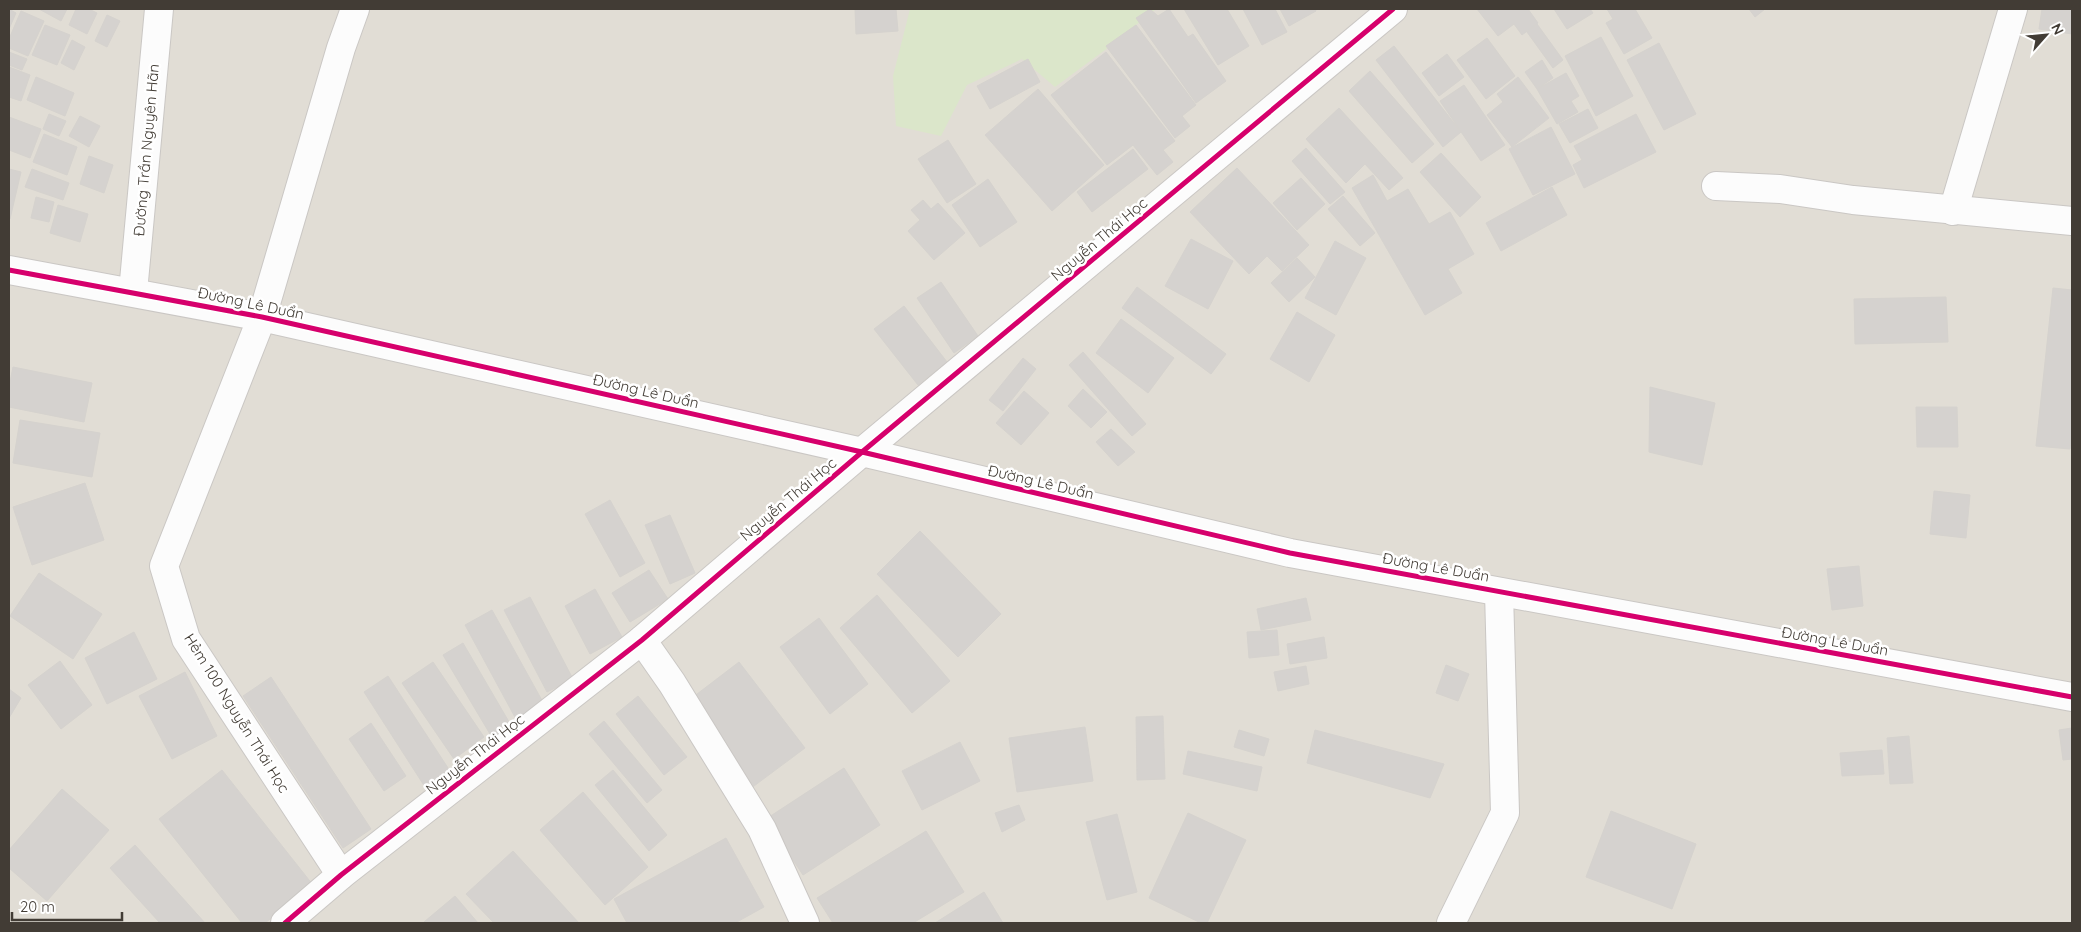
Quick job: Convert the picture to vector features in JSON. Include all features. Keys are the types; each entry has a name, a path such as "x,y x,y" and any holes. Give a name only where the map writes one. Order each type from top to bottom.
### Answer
{"street":[{"name":"Đường Trần Nguyên Hãn","path":"133,292 159,9"},
{"name":"Hẻm 100 Nguyễn Thái Học","path":"341,875 186,639 164,566 262,317 341,48 355,9"},
{"name":"Nguyễn Thái Học","path":"285,923 341,875 642,640 862,452 1394,9"},
{"path":"1953,211 2013,9"},
{"path":"1716,186 1780,189 1853,200 1953,211 2072,221"},
{"name":"Đường Lê Duẩn","path":"9,270 262,317 862,452 1290,553 2072,697"},
{"path":"1451,923 1505,813 1499,592"},
{"path":"642,640 672,683 762,829 805,923"}],"shaded area":[{"path":"9,9 2072,9 2072,923 9,923"}],"green space":[{"path":"910,9 1156,9 1055,87 1022,59 967,85 941,136 896,126 893,76"}],"building":[{"path":"9,9 16,13 9,29"},
{"path":"39,9 67,9 61,21"},
{"path":"76,9 89,9 97,13 87,34 69,25"},
{"path":"855,9 896,9 898,31 856,34"},
{"path":"1150,9 1158,16 1169,9 1188,37 1193,34 1226,81 1196,103 1136,18"},
{"path":"1184,9 1227,9 1249,46 1218,65"},
{"path":"1243,9 1275,9 1287,32 1262,45"},
{"path":"1280,9 1315,9 1316,11 1289,26"},
{"path":"1477,9 1528,9 1538,23 1522,35 1514,24 1498,36"},
{"path":"1554,9 1590,9 1593,13 1567,29"},
{"path":"1607,9 1635,9 1652,38 1624,54 1606,23 1613,19"},
{"path":"1749,9 1765,9 1755,17"},
{"path":"2042,9 2072,9 2072,34 2039,29"},
{"path":"21,11 44,21 28,56 9,48 9,39"},
{"path":"107,15 120,21 107,47 95,41"},
{"path":"1537,24 1563,60 1553,68 1527,32"},
{"path":"45,25 70,35 57,65 32,55"},
{"path":"1136,25 1196,105 1182,116 1190,126 1175,138 1106,46"},
{"path":"1601,37 1633,96 1596,116 1565,56"},
{"path":"1487,38 1515,76 1486,99 1457,60"},
{"path":"72,40 85,47 74,70 61,63"},
{"path":"1659,43 1696,114 1664,130 1627,60"},
{"path":"1394,46 1461,132 1443,147 1376,60"},
{"path":"9,52 27,59 22,70 9,65"},
{"path":"1106,52 1175,141 1163,150 1173,162 1157,175 1133,145 1107,165 1051,95"},
{"path":"1447,54 1464,77 1439,96 1422,73"},
{"path":"1028,59 1040,82 990,109 977,86"},
{"path":"1542,60 1553,78 1537,89 1525,72"},
{"path":"9,67 30,75 21,101 9,97"},
{"path":"1370,71 1434,144 1412,163 1349,91"},
{"path":"1566,73 1579,96 1571,101 1578,112 1557,124 1537,89"},
{"path":"36,77 74,93 65,116 27,100"},
{"path":"1518,77 1549,118 1512,147 1487,115 1503,102 1497,94"},
{"path":"1464,85 1505,145 1481,161 1440,101"},
{"path":"1038,89 1104,165 1052,211 985,135"},
{"path":"1339,108 1403,178 1389,190 1365,164 1346,183 1306,139"},
{"path":"1588,109 1598,128 1570,143 1559,124"},
{"path":"49,114 66,121 59,136 43,129"},
{"path":"1636,114 1656,152 1584,188 1573,165 1582,160 1574,146"},
{"path":"80,116 100,126 89,147 69,136"},
{"path":"9,117 41,129 30,158 9,150"},
{"path":"1551,127 1575,174 1533,195 1509,149"},
{"path":"44,134 77,147 67,175 33,162"},
{"path":"948,140 976,184 947,203 918,159"},
{"path":"1306,148 1345,192 1330,204 1292,161"},
{"path":"1133,149 1148,169 1092,212 1077,192"},
{"path":"1441,153 1481,197 1460,217 1420,172"},
{"path":"89,156 113,165 104,193 80,184"},
{"path":"1237,168 1309,245 1282,271 1267,256 1249,274 1190,212"},
{"path":"9,169 21,172 10,219 9,218"},
{"path":"32,169 69,183 63,200 25,187"},
{"path":"1373,175 1387,201 1408,189 1429,224 1450,212 1474,254 1448,269 1462,293 1425,315 1352,188"},
{"path":"1301,178 1325,204 1297,230 1273,203"},
{"path":"988,179 1017,222 980,247 952,205"},
{"path":"1552,187 1567,215 1501,251 1486,223"},
{"path":"1343,196 1375,233 1360,246 1328,209"},
{"path":"36,197 54,202 49,222 31,218"},
{"path":"923,200 931,209 938,203 965,233 934,260 908,231 920,220 911,210"},
{"path":"58,205 88,214 80,242 50,233"},
{"path":"1191,239 1233,261 1208,309 1165,286"},
{"path":"1335,241 1366,258 1336,315 1305,298"},
{"path":"1297,258 1315,277 1289,302 1271,283"},
{"path":"941,282 978,336 954,353 917,298"},
{"path":"1137,287 1226,354 1211,374 1122,308"},
{"path":"2053,288 2072,290 2072,431 2070,449 2036,446"},
{"path":"1946,297 1948,342 1855,344 1854,299"},
{"path":"904,306 947,362 918,385 874,329"},
{"path":"1297,312 1335,335 1309,382 1270,359"},
{"path":"1121,319 1174,358 1148,393 1096,353"},
{"path":"1083,352 1146,424 1132,436 1069,365"},
{"path":"1023,358 1036,369 1003,411 989,400"},
{"path":"13,367 92,383 84,422 9,407 9,387"},
{"path":"1650,387 1715,403 1702,465 1649,452"},
{"path":"1083,389 1107,412 1091,428 1068,406"},
{"path":"1024,391 1049,413 1021,445 996,423"},
{"path":"1916,407 1957,407 1958,447 1917,447"},
{"path":"20,420 100,433 92,477 13,463"},
{"path":"1111,429 1135,452 1118,466 1096,442"},
{"path":"85,483 104,540 32,565 13,507"},
{"path":"1934,491 1970,495 1966,538 1930,534"},
{"path":"610,500 645,563 620,577 585,514"},
{"path":"670,515 695,573 670,584 645,525"},
{"path":"920,531 1001,614 958,657 877,574"},
{"path":"1859,566 1863,606 1832,610 1827,569"},
{"path":"649,570 668,599 630,622 612,593"},
{"path":"39,573 102,614 73,659 10,616"},
{"path":"595,589 622,637 590,654 565,606"},
{"path":"877,595 950,681 912,713 840,628"},
{"path":"530,597 573,679 547,692 504,610"},
{"path":"1306,598 1311,620 1261,630 1257,609"},
{"path":"492,610 544,704 516,719 465,625"},
{"path":"819,618 868,684 830,714 780,647"},
{"path":"1277,630 1279,655 1249,658 1247,632"},
{"path":"134,632 157,679 107,704 85,658"},
{"path":"1324,637 1327,658 1290,664 1287,644"},
{"path":"463,643 512,727 493,739 443,655"},
{"path":"60,661 92,705 61,729 28,685"},
{"path":"433,662 484,737 454,759 402,683"},
{"path":"739,662 805,748 750,789 684,704"},
{"path":"1446,665 1469,674 1458,701 1436,693"},
{"path":"1306,666 1309,684 1278,691 1274,672"},
{"path":"185,672 217,736 172,759 139,696"},
{"path":"388,676 450,771 425,787 364,692"},
{"path":"271,677 371,829 343,848 243,696"},
{"path":"9,689 21,698 9,718"},
{"path":"638,696 687,757 664,775 616,714"},
{"path":"1163,716 1165,779 1137,780 1136,717"},
{"path":"604,721 662,790 647,803 589,734"},
{"path":"371,723 406,776 384,791 349,739"},
{"path":"1085,727 1093,781 1017,792 1009,738"},
{"path":"2072,728 2072,759 2063,760 2059,730"},
{"path":"1239,730 1269,739 1264,756 1234,747"},
{"path":"1315,730 1444,764 1430,798 1307,763"},
{"path":"1909,736 1913,783 1890,784 1887,738"},
{"path":"960,742 980,781 922,810 902,771"},
{"path":"1882,750 1884,774 1842,776 1840,753"},
{"path":"1188,751 1262,767 1257,791 1183,774"},
{"path":"844,768 880,825 803,875 766,819"},
{"path":"222,770 313,885 265,923 242,923 159,819"},
{"path":"613,770 667,835 649,851 595,785"},
{"path":"62,789 109,830 47,901 9,868 9,850"},
{"path":"583,792 648,867 605,905 540,830"},
{"path":"1019,805 1025,820 1002,832 995,813"},
{"path":"1611,811 1696,844 1672,909 1586,877"},
{"path":"1188,813 1246,840 1207,923 1201,923 1149,898"},
{"path":"1117,814 1137,892 1107,900 1086,822"},
{"path":"926,831 964,892 913,923 833,923 817,898"},
{"path":"726,838 764,907 735,923 627,923 614,899"},
{"path":"135,845 205,923 160,923 110,868"},
{"path":"513,851 579,923 494,923 466,894"},
{"path":"984,892 1003,923 935,923"},
{"path":"455,896 478,923 424,922"}],"cycle path":[{"path":"285,923 341,875 642,640 862,452 1393,9"},
{"path":"9,270 262,317 862,452 1290,553 2072,697"}]}
